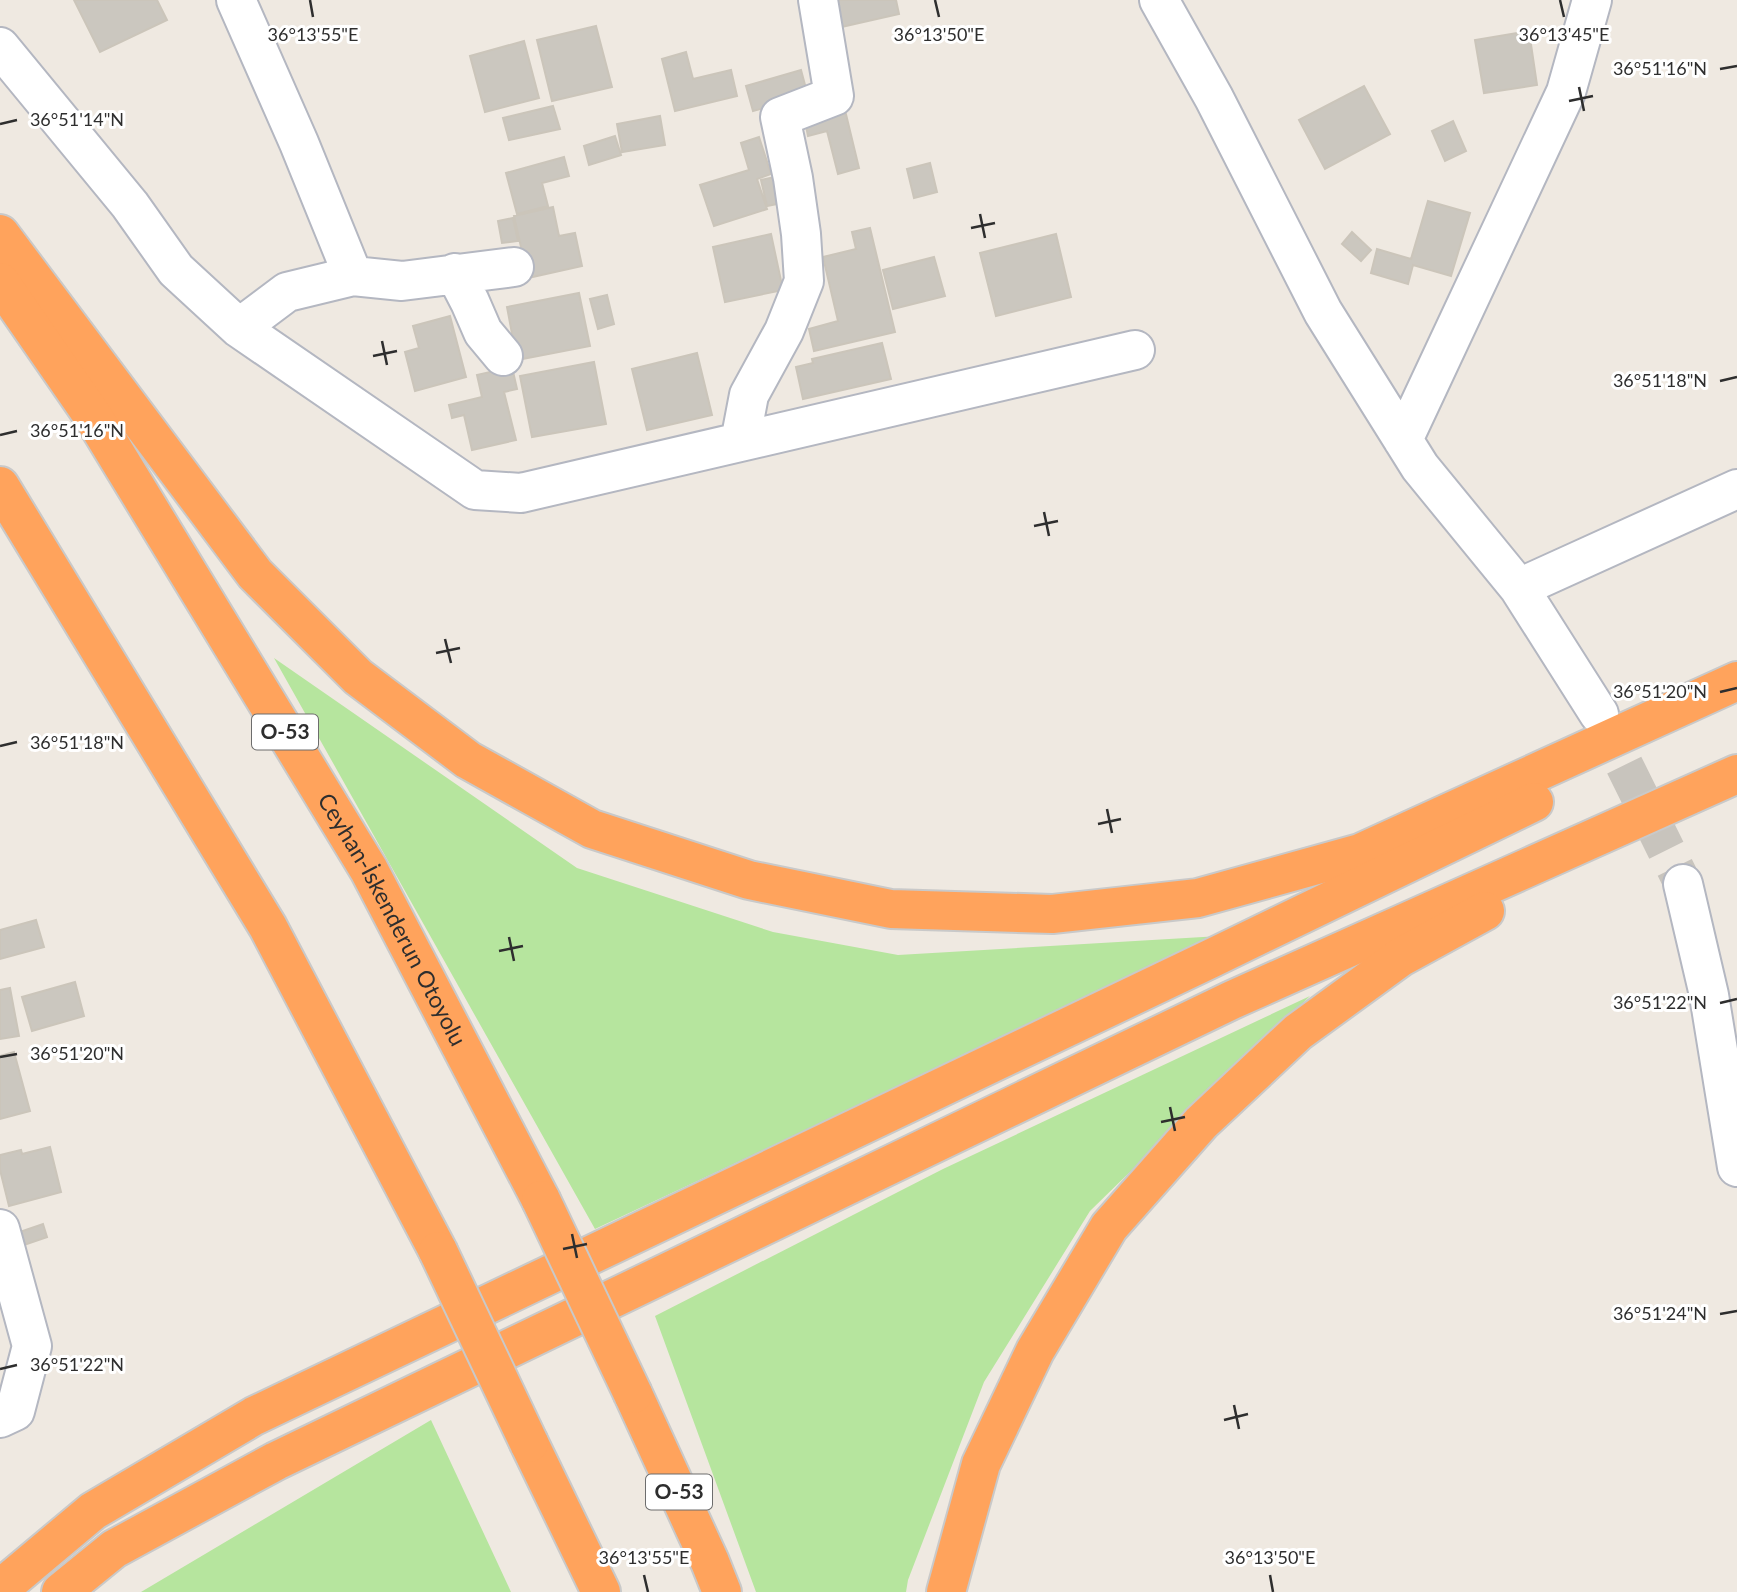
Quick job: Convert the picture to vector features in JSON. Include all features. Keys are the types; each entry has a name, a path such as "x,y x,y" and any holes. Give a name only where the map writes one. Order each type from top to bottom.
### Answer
{"highway":[{"path":"0,234 255,574 358,677 468,760 592,829 749,880 891,909 1052,914 1198,898 1360,853 1737,681"},
{"name":"Ceyhan-İskenderun Otoyolu","path":"0,282 92,415 369,870 541,1200 633,1394 722,1592"},
{"path":"0,486 268,927 438,1251 601,1592"},
{"path":"0,1588 93,1511 254,1416 1223,953 1737,703"},
{"path":"61,1592 114,1549 276,1461 1232,1000 1737,774"},
{"path":"946,1592 981,1464 1035,1351 1109,1227 1201,1123 1298,1031 1401,957 1622,836 1737,783"}],"street":[{"path":"236,0 299,143 353,276"},
{"path":"740,442 749,395 783,331 804,281 801,233 793,178 780,117 834,96 818,0"},
{"path":"1159,0 1214,98 1323,312 1420,467 1519,588 1599,714"},
{"path":"1403,440 1566,92 1592,0"},
{"path":"0,47 130,205 176,271 239,328 475,490 521,493 1135,350"},
{"path":"239,328 287,292 353,276 401,281 514,267"},
{"path":"455,273 483,332 503,356"},
{"path":"1519,588 1737,489"},
{"path":"1683,884 1723,989 1737,1167"},
{"path":"0,1229 32,1346 15,1411 0,1418"}],"green space":[{"path":"274,658 577,868 773,932 898,955 1220,936 595,1229"},
{"path":"1310,996 1090,1211 984,1382 908,1580 906,1592 756,1592 655,1316 943,1169"},
{"path":"431,1420 511,1592 141,1592"}],"building":[{"path":"74,0 157,0 167,20 100,52"},
{"path":"831,0 896,0 899,14 837,28"},
{"path":"596,26 612,87 552,101 537,40"},
{"path":"1529,31 1537,85 1484,93 1475,40"},
{"path":"524,41 539,98 485,112 470,56"},
{"path":"686,52 693,79 731,70 737,96 675,111 662,59"},
{"path":"801,70 808,96 753,111 746,86"},
{"path":"1364,86 1390,134 1325,169 1299,120"},
{"path":"553,106 560,129 509,140 503,118"},
{"path":"844,106 859,168 838,174 827,131 808,136 804,116"},
{"path":"660,116 665,145 622,152 617,124"},
{"path":"1453,121 1466,151 1445,161 1432,131"},
{"path":"615,136 621,155 589,165 584,146"},
{"path":"759,137 771,174 757,179 767,209 714,226 700,185 749,170 741,143"},
{"path":"564,157 569,176 542,183 548,206 517,214 506,173"},
{"path":"930,163 937,192 914,198 907,169"},
{"path":"775,177 782,203 767,206 761,180"},
{"path":"1428,201 1470,213 1451,276 1413,265 1408,284 1371,273 1377,249 1411,259"},
{"path":"553,207 559,236 575,233 582,266 528,278 514,216"},
{"path":"513,218 518,241 502,243 498,221"},
{"path":"870,228 895,332 814,351 809,329 838,321 823,257 856,249 852,232"},
{"path":"1352,232 1371,250 1361,261 1342,244"},
{"path":"771,234 783,290 725,302 713,247"},
{"path":"1056,234 1071,297 996,316 980,253"},
{"path":"934,257 945,296 893,309 883,270"},
{"path":"579,293 590,346 517,360 507,307"},
{"path":"607,295 614,324 598,329 590,299"},
{"path":"450,316 466,377 415,391 405,352 419,348 413,326"},
{"path":"882,343 891,379 803,399 796,367 813,363 812,359"},
{"path":"697,353 712,415 647,430 632,369"},
{"path":"594,362 606,424 532,437 520,376"},
{"path":"512,367 517,389 504,392 516,440 472,450 464,415 452,418 449,405 482,397 477,375"},
{"path":"36,920 44,947 0,959 0,930"},
{"path":"75,982 84,1016 32,1031 22,997"},
{"path":"10,988 19,1036 0,1039 0,990"},
{"path":"14,1052 30,1111 0,1119 0,1056"},
{"path":"50,1147 61,1192 9,1206 0,1170 0,1155 21,1150 22,1154"},
{"path":"43,1224 47,1237 24,1245 20,1232"}],"tunnel":[{"path":"1599,714 1683,884"}]}
